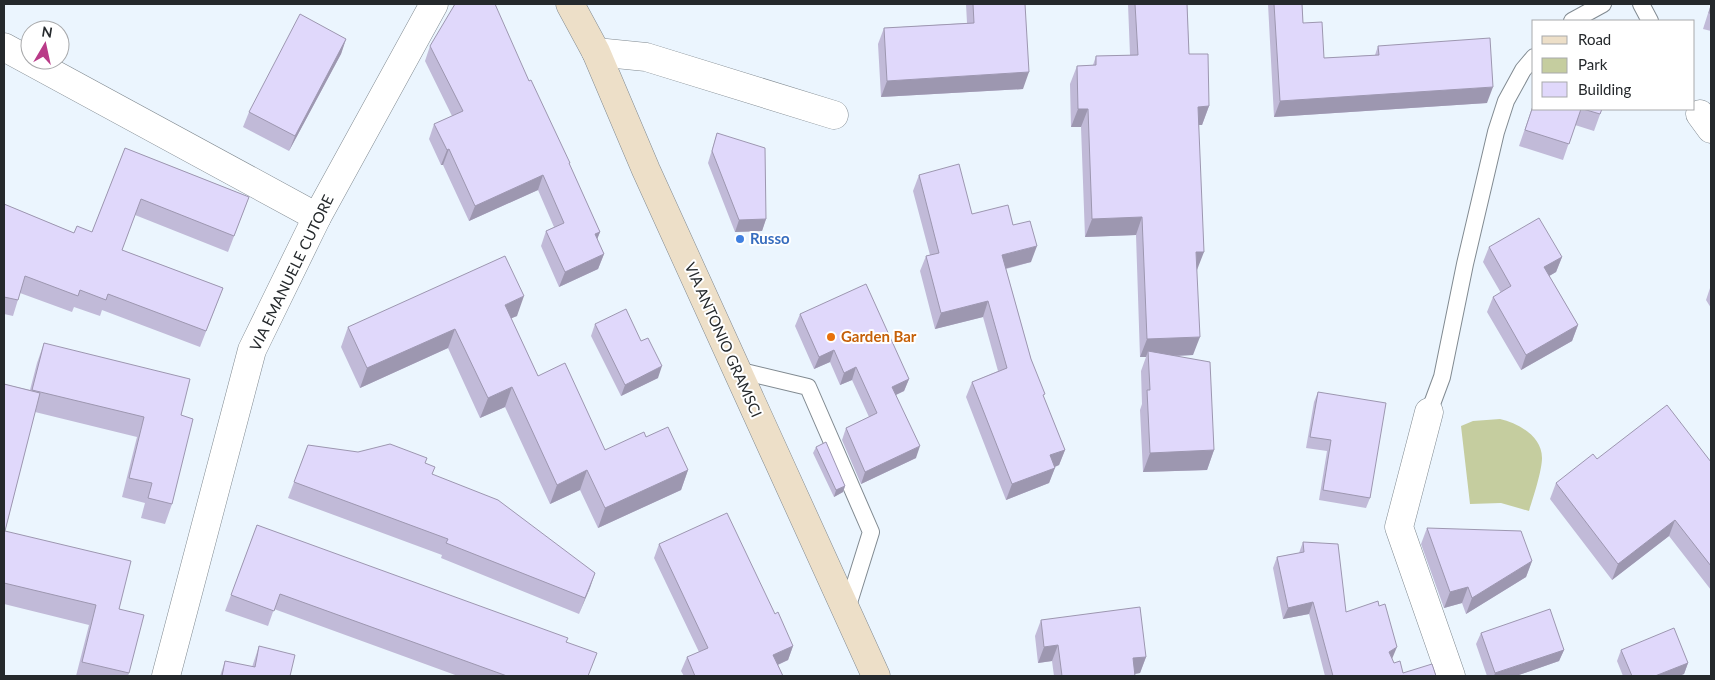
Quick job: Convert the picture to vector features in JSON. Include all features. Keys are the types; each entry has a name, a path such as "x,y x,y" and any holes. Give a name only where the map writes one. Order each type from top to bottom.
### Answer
{"main road":[{"name":"VIA ANTONIO GRAMSCI","path":"570,4 596,52 650,179 876,676"}],"street":[{"name":"VIA EMANUELE CUTORE","path":"166,676 252,350 318,217 434,4"},
{"path":"4,46 318,217"},
{"path":"596,52 646,57 834,115"},
{"path":"1428,412 1399,527 1451,676"}],"lane":[{"path":"1574,20 1603,4"},
{"path":"1641,4 1649,20"},
{"path":"1428,412 1442,377 1464,264 1496,132 1506,101 1523,70 1532,59"},
{"path":"737,370 808,387 871,532 846,612"}],"green space":[{"path":"1500,419 1521,427 1528,432 1538,443 1541,450 1541,470 1529,511 1501,503 1470,504 1461,426 1473,421"}],"building":[{"path":"455,4 495,4 529,81 531,80 570,163 600,232 595,234 604,254 565,272 546,231 564,223 543,175 475,206 449,149 447,150 434,124 463,111 430,46"},
{"path":"973,4 1025,4 1029,72 887,81 884,28 974,23"},
{"path":"1135,4 1187,4 1189,54 1208,54 1209,106 1198,107 1204,252 1196,252 1200,337 1147,339 1142,217 1092,219 1088,109 1078,109 1077,66 1096,65 1096,56 1138,55"},
{"path":"1274,4 1302,4 1303,23 1322,22 1324,58 1379,55 1378,46 1490,38 1493,87 1280,101"},
{"path":"300,14 346,39 295,136 249,112"},
{"path":"1532,109 1581,110 1569,144 1525,130"},
{"path":"1586,110 1602,110 1600,114"},
{"path":"717,133 765,148 766,219 739,220 712,151"},
{"path":"125,148 249,197 234,236 141,199 122,250 223,288 206,331 108,294 106,300 80,290 78,296 25,276 18,300 4,297 4,204 74,233 77,226 92,232"},
{"path":"959,164 972,214 1008,205 1013,225 1030,221 1037,246 1002,255 1031,359 1065,450 1050,455 1055,468 1012,484 972,382 1007,368 988,301 941,313 926,256 939,253 919,175"},
{"path":"1539,218 1562,257 1544,267 1578,325 1526,355 1493,297 1511,286 1489,247"},
{"path":"505,256 524,296 505,305 538,376 565,363 605,450 644,432 646,437 668,427 688,470 605,508 587,470 557,485 512,387 488,398 455,329 367,368 348,327"},
{"path":"866,284 909,379 892,387 920,446 865,472 846,428 877,413 856,367 844,373 834,350 819,357 800,314"},
{"path":"626,309 641,341 648,338 662,366 625,385 595,324"},
{"path":"44,343 190,379 181,415 193,419 172,504 148,498 152,483 129,478 144,417 32,390"},
{"path":"1148,351 1210,362 1214,450 1150,453 1147,390 1150,390"},
{"path":"4,384 40,393 5,531 131,561 119,609 144,615 129,673 82,662 96,605 4,583"},
{"path":"1318,392 1386,403 1370,498 1323,490 1331,440 1310,437"},
{"path":"1667,405 1711,462 1711,566 1675,520 1618,564 1556,483 1593,454 1597,459"},
{"path":"826,442 845,486 836,490 816,447"},
{"path":"390,444 427,458 425,463 435,467 432,474 498,500 595,573 585,598 446,543 448,539 294,482 308,445 358,452"},
{"path":"727,513 775,614 778,612 793,646 773,655 783,676 695,676 687,657 708,648 659,544"},
{"path":"257,525 568,638 566,642 597,653 588,676 507,676 280,594 274,611 231,595"},
{"path":"1427,528 1521,531 1532,561 1472,598 1468,587 1450,592"},
{"path":"1303,542 1338,544 1346,612 1378,601 1379,606 1385,604 1397,647 1389,652 1394,663 1400,661 1403,673 1432,664 1436,676 1333,676 1313,602 1288,608 1277,557 1304,552"},
{"path":"1140,607 1146,657 1133,658 1135,676 1062,676 1058,645 1044,647 1041,620"},
{"path":"1550,609 1564,650 1495,673 1481,633"},
{"path":"1674,628 1688,663 1655,676 1632,676 1621,650"},
{"path":"259,646 295,655 290,676 222,676 225,661 255,667"}],"place":[{"name":"Russo","path":"740,239"},
{"name":"Garden Bar","path":"831,337"}]}
